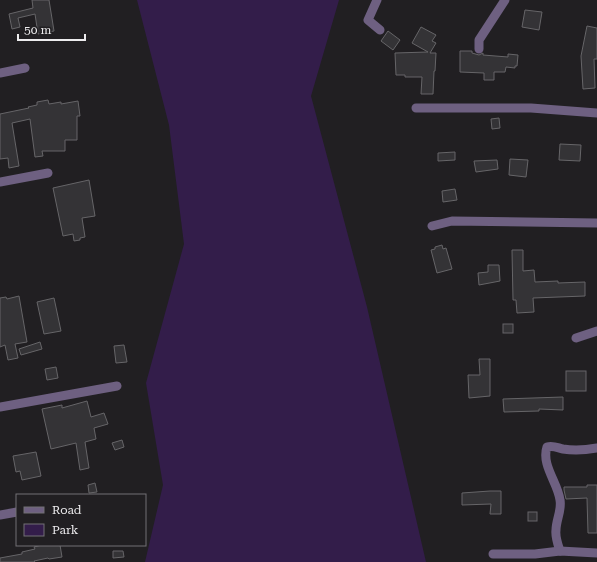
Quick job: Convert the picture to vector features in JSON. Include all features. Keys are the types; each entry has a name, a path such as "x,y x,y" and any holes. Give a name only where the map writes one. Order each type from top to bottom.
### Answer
{"street":[{"path":"378,0 369,15 368,20 380,30"},
{"path":"479,49 479,40 505,0"},
{"path":"0,73 25,68"},
{"path":"416,108 531,108 597,113"},
{"path":"0,182 48,173"},
{"path":"432,226 452,222 597,223"},
{"path":"576,338 597,331"},
{"path":"0,407 117,386"},
{"path":"560,552 555,532 560,509 560,500 550,472 546,451 547,447 551,446 577,450 597,448"},
{"path":"0,515 16,512"},
{"path":"493,554 535,554 560,552 597,553"}],"green space":[{"path":"137,0 339,0 311,96 367,307 426,562 145,562 163,485 146,383 184,244 169,125"}],"building":[{"path":"32,0 49,0 54,31 38,34 35,14 18,18 20,27 12,29 9,14 33,8"},
{"path":"525,10 542,12 539,30 522,27"},
{"path":"587,26 597,28 597,59 594,59 595,88 583,89 581,56"},
{"path":"421,27 436,35 432,41 436,43 430,53 436,53 433,94 421,94 422,77 405,77 405,75 396,75 395,53 428,52 412,43"},
{"path":"388,31 400,40 393,50 381,41"},
{"path":"460,51 472,51 472,53 479,55 483,53 483,55 508,57 508,54 518,55 517,66 515,66 515,68 506,67 505,72 494,72 494,80 484,80 484,73 460,72"},
{"path":"48,100 49,104 61,102 61,104 78,101 80,116 77,116 77,140 65,140 65,151 42,151 43,156 35,157 30,119 12,123 19,166 9,168 8,158 0,159 0,114 29,108 28,107 37,105 37,102"},
{"path":"499,118 500,128 492,129 491,119"},
{"path":"560,144 581,145 580,161 559,160"},
{"path":"455,152 455,160 438,161 438,153"},
{"path":"510,159 528,160 526,177 509,175"},
{"path":"497,160 498,169 476,172 474,161"},
{"path":"89,180 95,216 82,218 85,237 74,241 73,234 63,236 53,188"},
{"path":"455,189 457,200 443,202 442,191"},
{"path":"442,245 443,249 446,248 452,269 437,273 431,250"},
{"path":"512,250 523,250 523,271 534,270 535,282 585,282 585,296 533,298 534,312 517,313 516,300 513,300"},
{"path":"488,265 499,265 500,281 479,285 478,273 488,272"},
{"path":"19,296 27,342 15,344 18,358 8,360 5,345 0,347 0,298 6,297 7,299"},
{"path":"54,298 61,331 44,334 37,302"},
{"path":"503,324 513,324 513,333 503,333"},
{"path":"40,342 42,349 21,355 19,349"},
{"path":"124,345 127,362 116,363 114,346"},
{"path":"479,359 490,359 490,396 469,398 468,375 480,375"},
{"path":"56,367 58,378 47,380 45,369"},
{"path":"566,371 586,371 586,391 566,391"},
{"path":"563,397 563,410 539,409 539,411 504,412 503,399"},
{"path":"87,401 91,417 104,413 108,424 94,428 96,439 85,442 89,468 80,470 76,443 51,449 42,409 62,405 62,408"},
{"path":"122,440 124,447 115,450 112,443"},
{"path":"36,452 41,476 22,480 20,471 16,472 13,456"},
{"path":"95,483 97,492 89,493 88,485"},
{"path":"587,485 597,485 597,533 588,533 587,498 566,499 564,490 564,487 587,487"},
{"path":"501,491 501,514 490,514 491,504 462,505 462,493"},
{"path":"528,512 537,512 537,521 528,521"},
{"path":"60,546 62,557 48,558 34,561 35,562 0,562 0,558 22,554 22,552 35,549 34,547"},
{"path":"113,551 123,551 124,557 113,558"}]}
